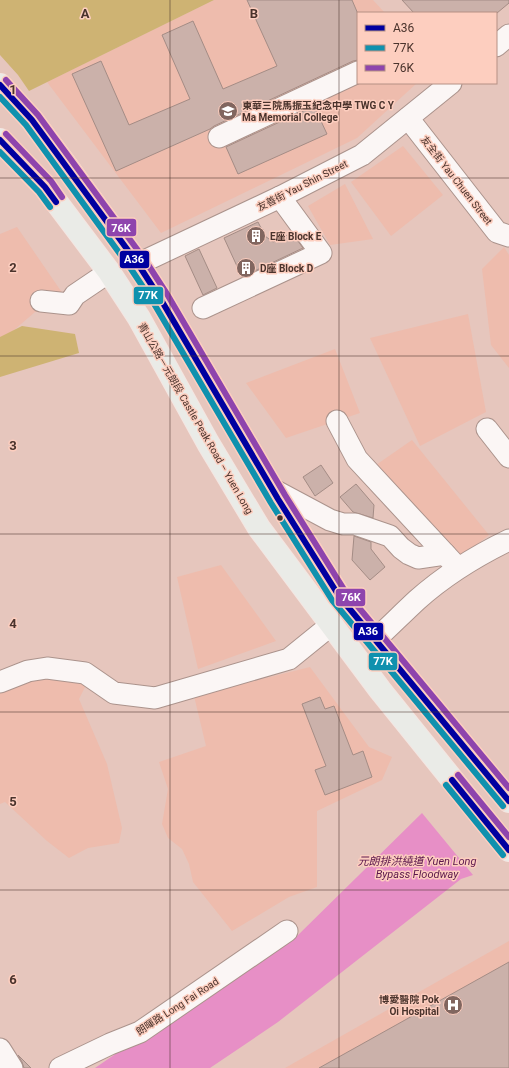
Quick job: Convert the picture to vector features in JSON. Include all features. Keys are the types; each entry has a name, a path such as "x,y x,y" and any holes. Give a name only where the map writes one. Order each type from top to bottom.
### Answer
{"main road":[{"path":"0,85 32,120 138,264 160,298 272,489 339,596 509,801"},
{"name":"青山公路－元朗段 Castle Peak Road – Yuen Long","path":"0,140 45,187 109,272 139,318 208,443 259,528 380,690 509,850"}],"street":[{"path":"497,45 509,35"},
{"path":"219,137 357,72"},
{"name":"友善街 Yau Shin Street","path":"138,264 280,197 362,155 450,84"},
{"name":"友全街 Yau Chuen Street","path":"408,118 497,232 509,236"},
{"path":"202,308 321,253 280,197"},
{"path":"41,301 69,304 75,295 109,272"},
{"path":"338,421 357,459 451,561"},
{"path":"487,429 509,457"},
{"path":"272,489 330,520 343,524 355,524 390,536 401,548 418,558 451,561 479,555 509,540"},
{"path":"375,640 418,599 451,561"},
{"path":"0,682 28,671 47,668 85,673 114,693 155,698 289,659 331,625"},
{"name":"朗暉路 Long Fai Road","path":"60,1068 110,1044 140,1032 287,931"},
{"path":"0,1049 12,1068"}],"shaded area":[{"path":"0,0 214,0 29,91 18,75 0,55"},
{"name":"東華三院馬振玉紀念中學 TWG C Y Ma Memorial College","path":"214,0 373,0 384,12 357,12 357,84 416,84 357,138 161,233 47,82"},
{"path":"403,146 443,195 391,236 351,182"},
{"path":"345,184 373,239 330,245 308,206"},
{"path":"17,227 74,310 35,312 0,342 0,234"},
{"path":"504,247 509,255 509,368 491,345 482,269"},
{"path":"468,314 486,412 420,446 370,338"},
{"path":"22,326 75,334 79,353 0,377 0,337"},
{"path":"335,349 360,413 286,438 246,383"},
{"path":"412,440 489,535 461,557 376,465"},
{"path":"221,565 276,641 198,669 177,577"},
{"path":"310,667 369,747 392,757 382,780 317,811 317,887 289,897 232,931 193,882 189,864 182,849 168,838 162,824 168,789 159,762 206,746 194,696"},
{"path":"41,675 71,679 86,685 79,699 107,764 122,828 119,843 88,848 69,858 47,841 5,802 0,804 0,688"},
{"name":"博愛醫院 Pok Oi Hospital","path":"509,941 509,1068 285,1068"}],"water":[{"name":"元朗排洪繞道 Yuen Long Bypass Floodway","path":"422,813 473,875 461,879 278,1022 210,1068 95,1068 206,992 294,939"}],"building":[{"path":"247,0 352,0 357,12 357,60 116,171 72,74 101,61 129,125 190,99 162,35 193,21 223,89 277,66"},
{"path":"402,0 509,0 509,3 497,13 413,12"},
{"path":"314,106 327,134 238,174 226,147"},
{"path":"258,222 265,236 273,242 292,233 303,248 242,277 224,238"},
{"path":"199,249 217,288 203,295 185,256"},
{"path":"321,465 333,483 315,496 303,477"},
{"path":"356,484 374,505 373,518 353,512 340,497"},
{"path":"354,536 371,542 371,549 385,567 370,580 352,560"},
{"path":"320,697 325,709 334,706 353,755 363,751 372,777 325,795 315,770 326,766 302,704"},
{"name":"博愛醫院 Pok Oi Hospital","path":"509,962 509,1068 319,1068"},
{"path":"18,1055 31,1068 24,1068"}],"transit line":[{"name":"76K","path":"6,80 38,115 145,260 167,294 285,495 345,591 509,788"},
{"name":"A36","path":"0,85 32,120 138,264 160,298 278,499 339,596 509,801"},
{"name":"77K","path":"0,97 26,125 131,269 153,302 271,503 332,600 503,806"},
{"name":"76K","path":"6,134 51,181 62,197"},
{"name":"A36","path":"0,140 45,187 56,202"},
{"name":"77K","path":"0,152 39,192 50,207"},
{"name":"76K","path":"458,775 509,837"},
{"name":"A36","path":"452,780 509,850"},
{"name":"77K","path":"446,785 503,855"}],"place":[{"name":"東華三院馬振玉紀念中學 TWG C Y Ma Memorial College","path":"228,111"},
{"name":"E座 Block E","path":"256,236"},
{"name":"D座 Block D","path":"246,268"},
{"name":"博愛醫院 Pok Oi Hospital","path":"453,1005"}]}
